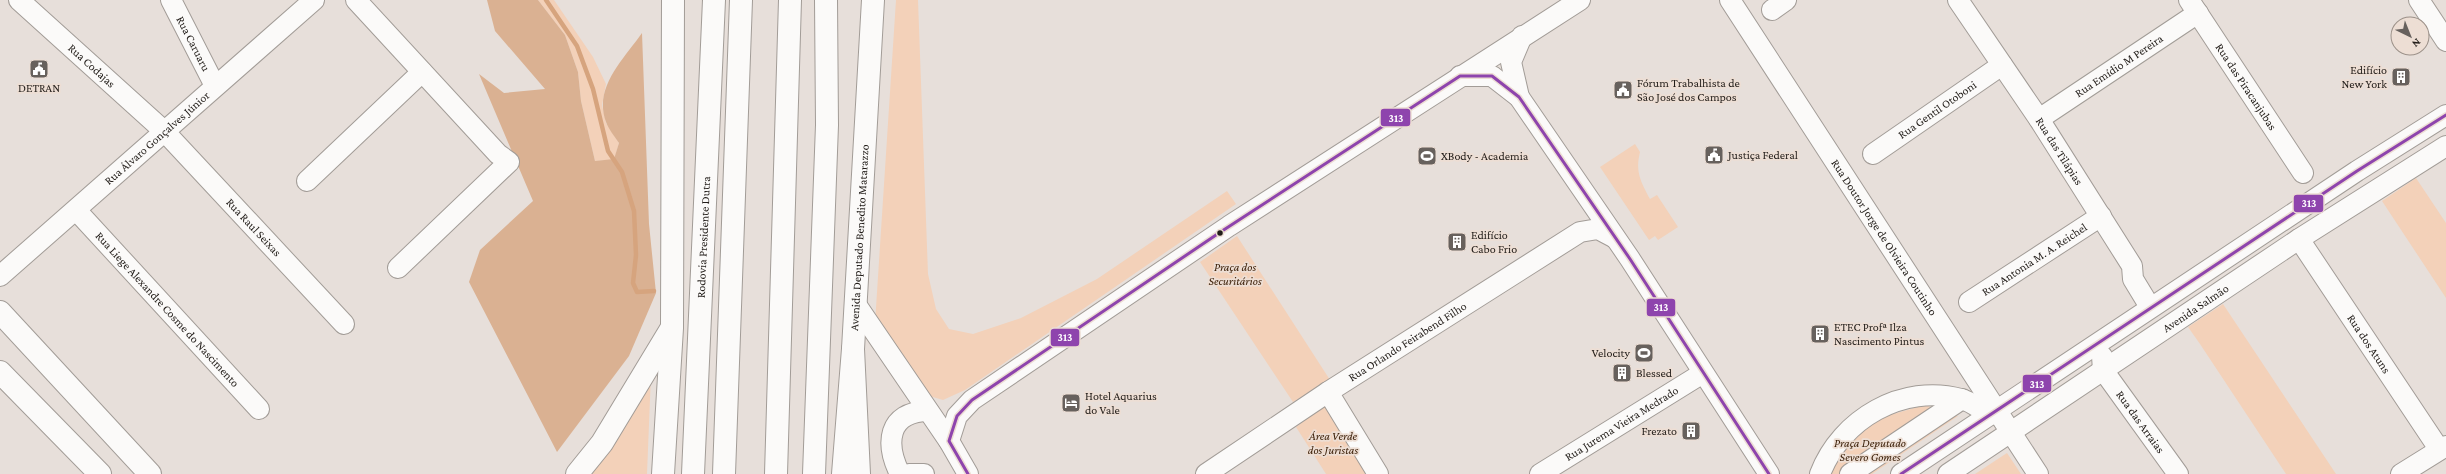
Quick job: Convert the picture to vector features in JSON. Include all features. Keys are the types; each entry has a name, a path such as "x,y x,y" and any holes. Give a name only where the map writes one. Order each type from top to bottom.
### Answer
{"main road":[{"name":"Rodovia Presidente Dutra","path":"693,474 714,0"},
{"path":"724,474 740,0"},
{"path":"776,474 790,0"},
{"path":"826,0 827,125"},
{"path":"814,474 827,125 834,0"},
{"name":"Avenida Deputado Benedito Matarazzo","path":"843,474 853,349 873,0"},
{"path":"663,474 672,328 672,4"},
{"path":"0,312 150,474"},
{"path":"577,474 602,443 672,328"},
{"path":"853,349 859,474"},
{"path":"0,372 100,474"}],"street":[{"name":"Rua Codajas","path":"19,0 164,131"},
{"name":"Rua Caruaru","path":"171,0 215,86"},
{"name":"Rua Álvaro Gonçalves Júnior","path":"0,276 314,0"},
{"path":"356,0 498,154 509,162 398,268"},
{"path":"949,441 957,416 972,400 1163,269 1375,130 1580,0"},
{"name":"Rua Doutor Jorge de Olvieira Coutinho","path":"1730,0 1994,413 2011,432 2038,474"},
{"name":"Rua das Tilápias","path":"1958,0 2040,119 2132,266 2133,279 2150,307"},
{"path":"2419,0 2446,40"},
{"name":"Rua Emídio M Pereira","path":"2040,119 2194,6"},
{"name":"Rua das Piracanjubas","path":"2194,6 2303,173"},
{"path":"1519,97 1511,62 1522,36"},
{"name":"Rua Gentil Otoboni","path":"1872,154 2002,65"},
{"path":"307,181 422,72"},
{"path":"1460,76 1492,76 1519,97 1615,238 1769,474"},
{"path":"1901,474 2150,307 2357,171 2446,115"},
{"name":"Rua Raul Seixas","path":"164,131 344,324"},
{"name":"Avenida Salmão","path":"1948,474 2298,239 2446,146"},
{"path":"2357,171 2372,192"},
{"name":"Rua Liege Alexandre Cosme do Nascimento","path":"76,210 260,409"},
{"name":"Rua Antonia M. A. Reichel","path":"1968,302 2100,216"},
{"name":"Rua Orlando Feirabend Filho","path":"1206,474 1328,392 1580,232 1598,229 1615,238"},
{"name":"Rua dos Atuns","path":"2298,239 2442,447"},
{"path":"855,304 949,441 968,474"},
{"path":"2103,370 2102,356 2106,341 2113,333"},
{"name":"Rua das Arraias","path":"2103,370 2178,474"},
{"name":"Rua Jurema Vieira Medrado","path":"1540,474 1703,373"},
{"path":"1328,392 1378,474"},
{"path":"1820,474 1825,463 1846,432 1888,405 1913,395 1942,395 1962,399 1994,413"},
{"path":"1850,474 1962,399"},
{"path":"900,474 891,451 893,432 905,416 915,411 928,411"},
{"path":"2401,474 2442,447"},
{"path":"909,474 924,474"}],"green space":[{"path":"538,0 554,0 593,57 606,84 602,105 606,123 619,143 614,160 595,161 581,101 578,72 565,35"},
{"path":"896,0 918,0 928,274 936,309 949,329 973,334 1021,318 1097,279 1227,191 1236,204 965,390 943,400 926,395 875,323"},
{"path":"1635,144 1640,152 1638,165 1640,177 1650,199 1657,195 1678,227 1658,240 1655,236 1649,240 1600,167"},
{"path":"2416,178 2446,223 2446,298 2382,201"},
{"name":"Praça dos Securitários","path":"1237,236 1330,380 1293,402 1200,262"},
{"path":"2223,304 2336,474 2286,474 2188,327"},
{"path":"651,374 647,474 585,474"},
{"name":"Área Verde dos Juristas","path":"1332,400 1380,474 1326,474 1296,427"},
{"name":"Praça Deputado Severo Gomes","path":"1925,405 1958,416 1872,474 1827,474 1853,435 1879,418"},
{"path":"2007,453 2021,474 1975,474"}],"shaded area":[{"path":"487,0 538,0 565,35 578,72 581,101 595,161 614,159 619,143 610,131 606,122 603,109 604,97 612,74 642,33 649,224 656,293 629,356 557,452 469,282 480,250 533,201 479,74 504,93 545,89 495,31"}],"waterway":[{"path":"546,0 577,46 593,89 608,151 622,172 634,211 636,255 633,283 637,292 654,291"}],"transit line":[{"name":"313","path":"968,474 949,441 957,416 972,400 1219,233 1460,76 1492,76 1519,97 1630,259 1769,474"},
{"name":"313","path":"1901,474 2357,171 2446,115"}],"place":[{"name":"DETRAN","path":"39,69"},
{"name":"Edifício New York","path":"2401,77"},
{"name":"Fórum Trabalhista de São José dos Campos","path":"1623,90"},
{"name":"Justiça Federal","path":"1714,155"},
{"name":"XBody - Academia","path":"1427,156"},
{"name":"Edifício Cabo Frio","path":"1457,242"},
{"name":"ETEC Profª Ilza Nascimento Pintus","path":"1820,334"},
{"name":"Velocity","path":"1644,353"},
{"name":"Blessed","path":"1622,373"},
{"name":"Hotel Aquarius do Vale","path":"1071,403"},
{"name":"Frezato","path":"1691,431"}]}
